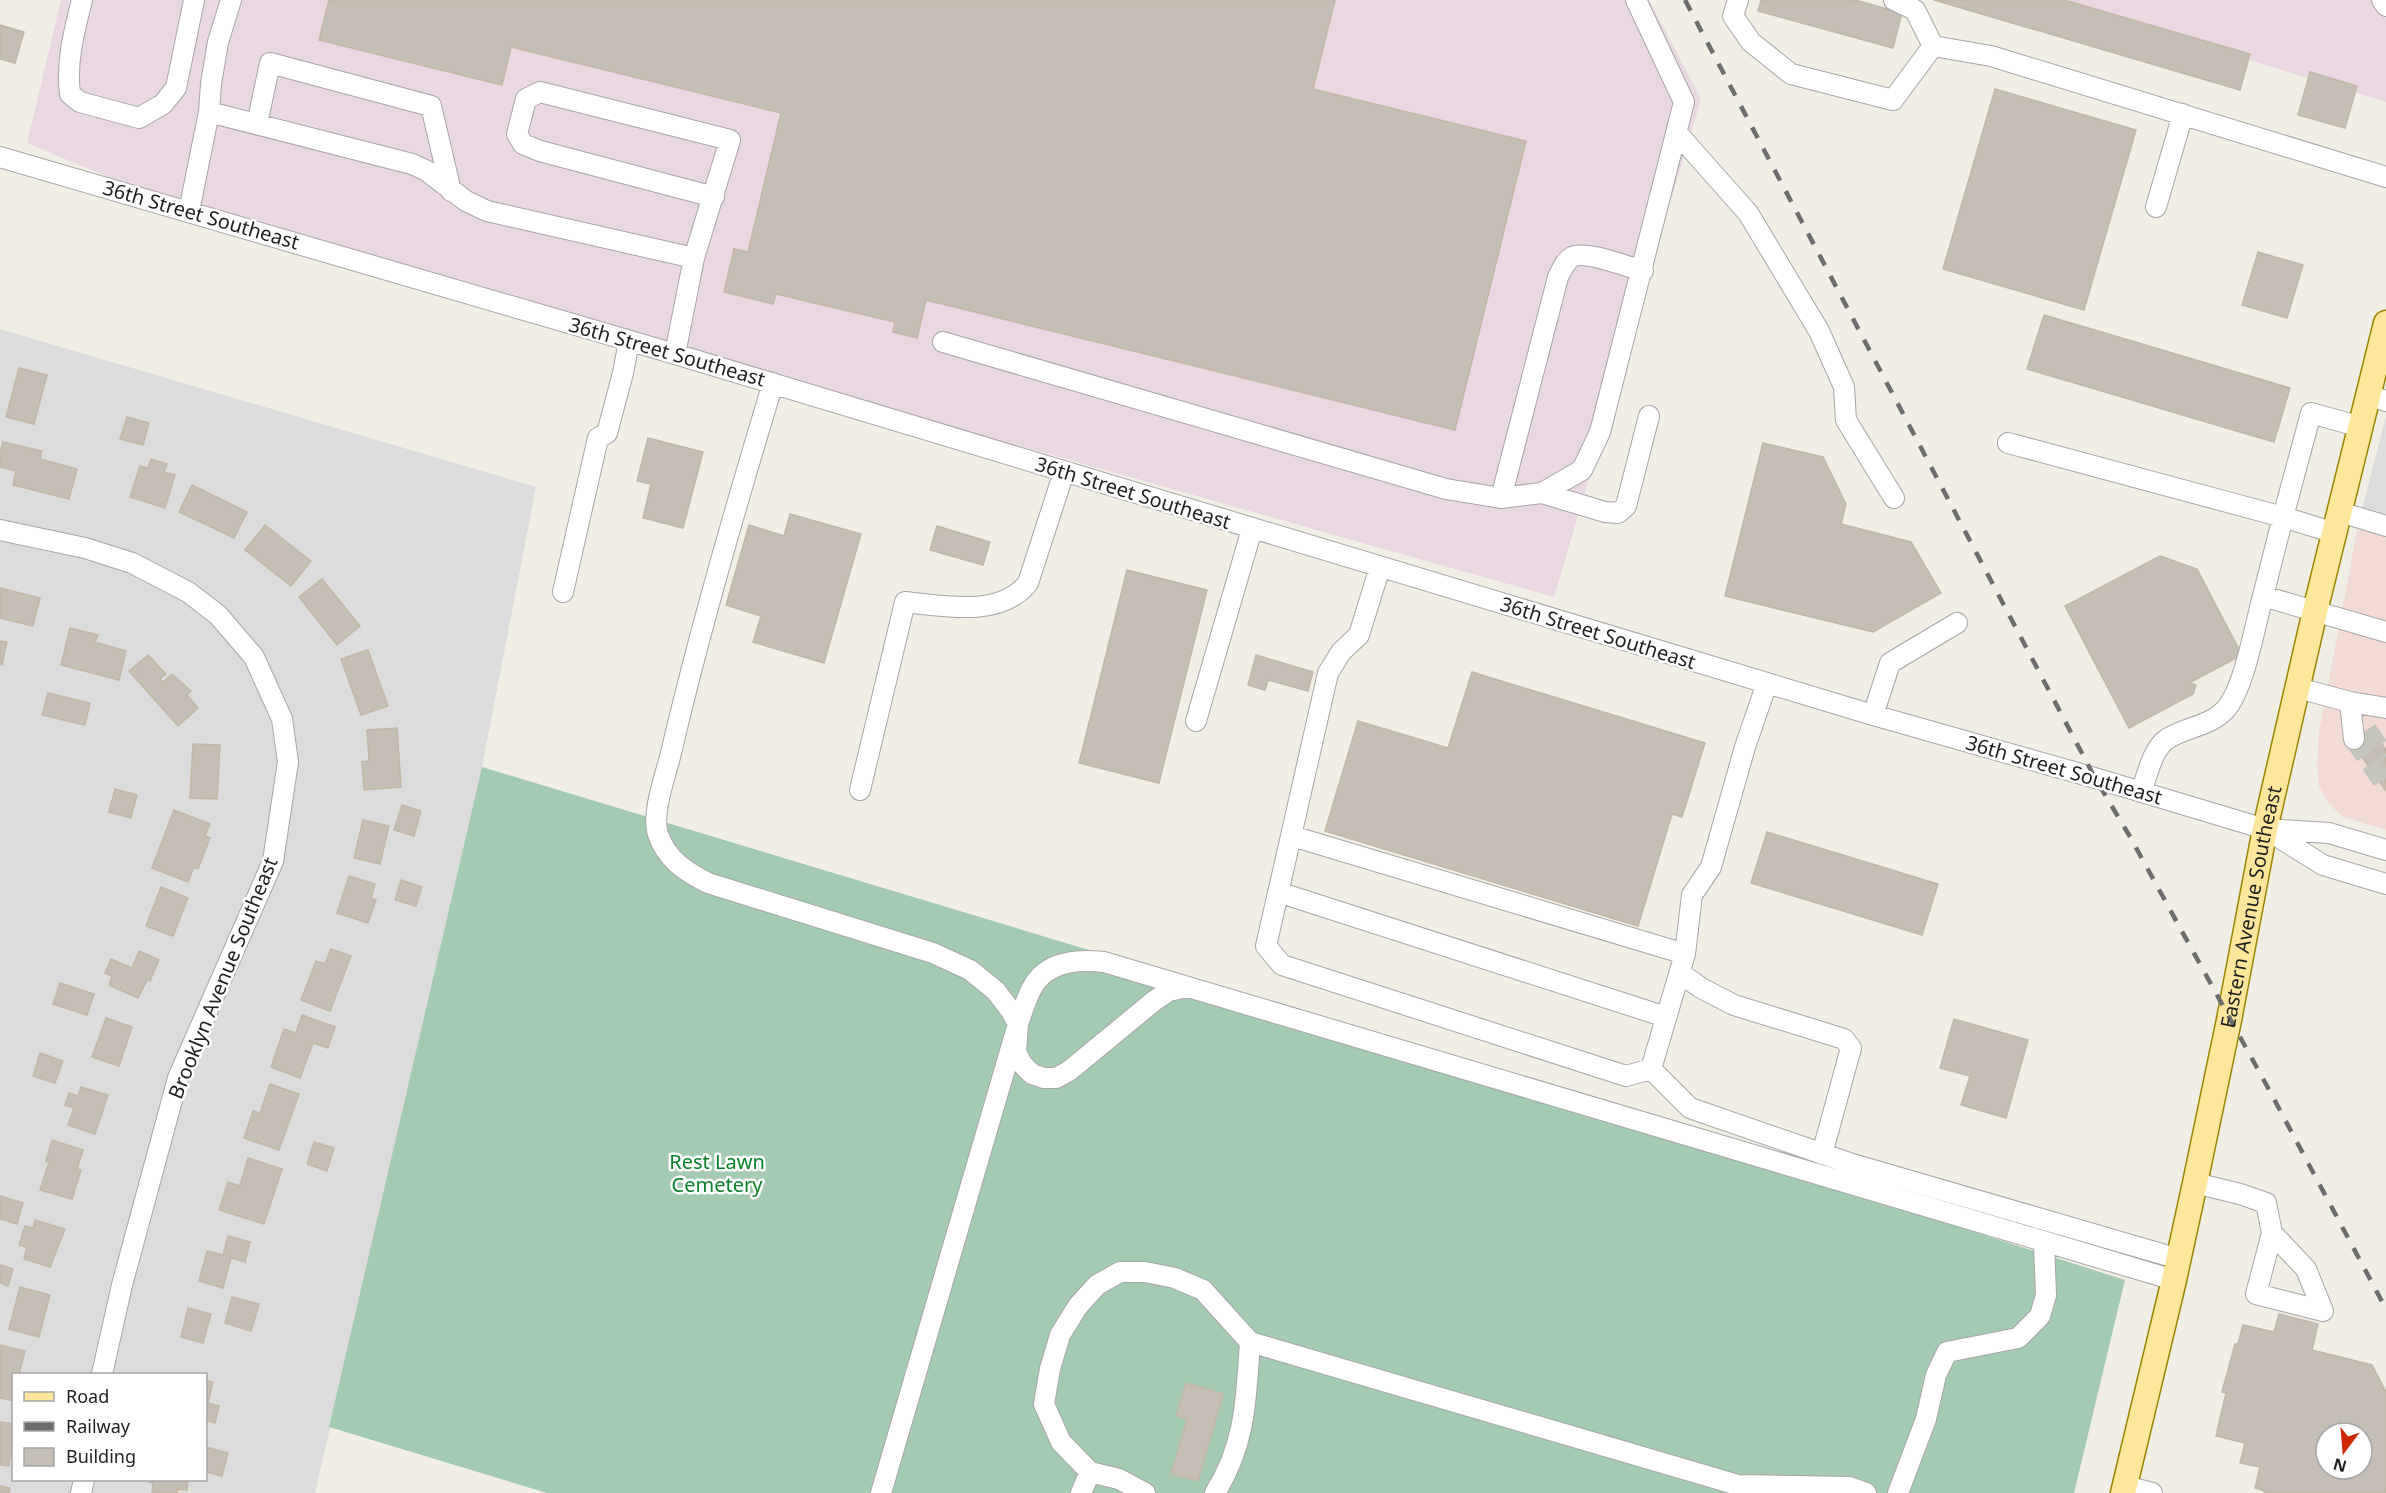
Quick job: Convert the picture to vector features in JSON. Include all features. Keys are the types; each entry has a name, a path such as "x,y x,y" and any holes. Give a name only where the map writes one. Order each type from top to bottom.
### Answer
{"main road":[{"name":"Eastern Avenue Southeast","path":"2124,1489 2177,1269 2229,1020 2265,829 2315,611 2361,426 2377,398 2386,323"}],"street":[{"path":"82,0 69,53 69,94 80,102 139,118 164,104 176,88 194,0"},
{"path":"189,211 209,112 213,72 231,0"},
{"path":"943,342 1446,489 1501,498 1542,493 1582,470 1600,432 1643,271 1684,102 1636,0"},
{"path":"1738,0 1733,16 1751,42 1791,74 1893,100 1933,46"},
{"path":"1894,0 1915,10 1933,46"},
{"path":"2382,0 2386,6"},
{"path":"1933,46 1991,56 2386,177"},
{"path":"256,124 270,63 431,106 451,190"},
{"path":"180,64 213,72"},
{"path":"675,354 694,258 714,196 730,140 540,92 526,99 517,134 523,144 540,152 714,196"},
{"path":"209,112 412,164 427,171 466,201 487,211 694,258"},
{"path":"2156,207 2183,114"},
{"path":"1677,133 1748,213 1819,331 1844,387 1846,420 1894,498"},
{"name":"36th Street Southeast","path":"0,157 675,354 1873,715 2265,829 2329,833 2386,850"},
{"path":"1501,498 1558,277 1565,264 1572,256 1585,255 1643,271"},
{"path":"563,592 598,438 607,433 629,341"},
{"path":"773,384 683,699 657,812 657,832 666,851 685,871 708,883 933,953 970,970 996,991 1017,1024 1016,1052 1022,1064 1032,1074 1044,1078 1056,1078 1069,1071 1154,1001 1169,991 1187,987"},
{"path":"2140,792 2154,757 2166,740 2216,719 2227,708 2236,693 2311,413 2361,426"},
{"path":"1542,493 1605,512 1618,513 1626,506 1649,416"},
{"path":"2008,443 2283,518 2386,525"},
{"path":"860,790 905,602 975,608 1018,596 1028,583 1064,472"},
{"path":"1196,721 1252,529"},
{"name":"Brooklyn Avenue Southeast","path":"0,530 85,548 132,563 188,592 218,615 254,657 282,719 288,762 273,861 178,1078 122,1285 102,1373"},
{"path":"1380,567 1359,635 1341,652 1328,673 1266,946 1282,965 1626,1076 1651,1069"},
{"path":"2263,596 2386,632"},
{"path":"1873,715 1890,663 1957,623"},
{"path":"1651,1069 1685,954 1692,895 1711,867 1745,747 1767,683"},
{"path":"2298,688 2350,702 2386,708"},
{"path":"2350,702 2361,735"},
{"name":"36th Street Southeast","path":"2265,829 2323,865 2386,884"},
{"path":"1292,836 1685,954"},
{"path":"1278,892 1666,1017"},
{"path":"881,1493 1017,1024 1032,987 1048,971 1062,964 1080,960 1104,962 2044,1243 2177,1269"},
{"path":"1680,973 1725,1001 1844,1039 1851,1048 1822,1154"},
{"path":"1651,1069 1669,1090 1690,1108 1822,1154 2177,1269"},
{"path":"2195,1184 2240,1194 2266,1203 2272,1233"},
{"path":"1898,1493 1926,1419 1936,1375 1947,1352 2018,1338 2040,1316 2046,1295 2044,1243"},
{"path":"1145,1493 1119,1479 1090,1472 1061,1442 1044,1404 1059,1335 1078,1306 1097,1285 1120,1272 1145,1272 1174,1278 1203,1290 1250,1342 1738,1485 1849,1487 1866,1493"},
{"path":"1215,1493 1228,1472 1242,1434 1250,1342"},
{"path":"1081,1493 1090,1472"},
{"path":"2124,1489 2152,1493"}],"shaded area":[{"path":"61,0 1649,0 1701,99 1554,597 189,211 27,143"},
{"path":"2053,0 2386,0 2386,102"},
{"path":"0,329 536,487 482,767 315,1493 0,1493"},
{"path":"2386,416 2386,534 2358,526"},
{"path":"2358,526 2386,534 2386,830 2343,817 2328,803 2319,786 2317,764 2319,732"}],"green space":[{"name":"Rest Lawn Cemetery","path":"482,767 1132,963 2125,1280 2074,1493 547,1493 329,1427"}],"building":[{"path":"329,0 1335,0 1313,89 1526,141 1455,430 926,300 917,338 893,332 895,322 776,294 773,304 724,292 734,249 748,252 781,113 511,47 502,85 319,40"},
{"path":"1761,0 1855,0 1902,13 1893,48 1758,11"},
{"path":"1934,0 2064,0 2250,54 2240,90"},
{"path":"0,25 24,32 15,63 0,59"},
{"path":"2310,72 2357,86 2345,128 2298,115"},
{"path":"1995,89 2136,130 2084,310 1943,269"},
{"path":"2258,252 2303,265 2287,318 2242,305"},
{"path":"2044,315 2290,388 2274,442 2027,369"},
{"path":"19,368 47,375 34,424 6,417"},
{"path":"127,417 149,423 143,445 120,439"},
{"path":"648,438 703,452 683,528 643,518 651,484 637,481"},
{"path":"3,442 42,451 40,459 77,469 69,499 13,485 16,471 0,467"},
{"path":"1763,443 1823,457 1846,504 1841,524 1911,542 1941,593 1873,632 1725,596"},
{"path":"151,459 167,464 164,472 175,475 165,508 130,497 140,466 148,468"},
{"path":"192,485 247,512 234,538 179,512"},
{"path":"790,514 861,534 824,663 753,642 761,616 726,605 749,525 784,536"},
{"path":"265,525 311,561 291,586 245,550"},
{"path":"937,526 990,542 983,565 930,550"},
{"path":"2160,556 2197,569 2242,655 2189,683 2196,685 2193,694 2129,728 2065,606"},
{"path":"1127,570 1207,590 1159,783 1079,763"},
{"path":"322,579 360,626 337,645 299,597"},
{"path":"0,588 40,598 33,626 0,618"},
{"path":"70,628 98,635 95,642 126,651 119,680 61,665"},
{"path":"0,641 7,642 2,665 0,664"},
{"path":"368,650 388,706 361,715 341,659"},
{"path":"148,655 166,674 160,679 163,682 172,674 191,691 187,695 198,708 178,726 129,671"},
{"path":"1256,655 1313,672 1308,691 1268,680 1265,690 1248,685"},
{"path":"1472,672 1705,743 1682,817 1672,814 1638,926 1325,831 1358,721 1448,748"},
{"path":"48,693 90,703 85,725 42,715"},
{"path":"397,728 401,787 364,790 362,762 369,761 367,730"},
{"path":"2371,728 2386,750 2386,791 2351,741"},
{"path":"193,744 220,745 217,799 190,798"},
{"path":"115,789 137,795 131,818 109,812"},
{"path":"402,805 421,811 414,836 394,830"},
{"path":"174,810 210,824 205,836 210,838 198,869 194,867 188,882 152,868"},
{"path":"363,820 389,826 380,864 354,858"},
{"path":"1767,832 1938,884 1922,935 1751,883"},
{"path":"349,876 375,884 371,898 376,900 368,923 337,913"},
{"path":"401,880 422,887 416,906 395,900"},
{"path":"161,887 188,898 173,936 146,926"},
{"path":"331,949 351,956 330,1011 301,1000 316,961 325,964"},
{"path":"139,951 159,960 150,981 147,980 138,998 109,985 112,976 105,973 111,959 132,968"},
{"path":"60,983 94,994 87,1015 53,1004"},
{"path":"302,1015 335,1027 328,1048 313,1043 300,1078 271,1067 284,1029 296,1033"},
{"path":"106,1018 132,1027 119,1066 92,1057"},
{"path":"1954,1019 2028,1040 2006,1118 1961,1105 1970,1076 1940,1068"},
{"path":"40,1053 63,1061 55,1083 33,1076"},
{"path":"270,1084 299,1094 279,1150 244,1138 253,1111 260,1113"},
{"path":"81,1087 108,1095 95,1134 68,1125 74,1108 65,1105 69,1093 78,1096"},
{"path":"52,1140 83,1150 77,1169 81,1170 72,1199 40,1190 49,1162 46,1161"},
{"path":"314,1142 334,1148 327,1171 307,1164"},
{"path":"248,1158 282,1169 264,1224 219,1210 228,1182 240,1186"},
{"path":"0,1196 23,1203 17,1224 0,1219"},
{"path":"35,1220 65,1229 50,1267 24,1259 27,1247 19,1245 25,1226 33,1228"},
{"path":"228,1236 250,1242 245,1262 231,1258 223,1288 199,1281 207,1251 223,1255"},
{"path":"0,1265 13,1269 8,1286 0,1283"},
{"path":"20,1287 50,1295 39,1337 9,1329"},
{"path":"232,1297 259,1304 251,1331 225,1323"},
{"path":"188,1308 211,1314 203,1343 181,1337"},
{"path":"2279,1314 2318,1324 2312,1350 2372,1365 2386,1392 2386,1493 2264,1493 2265,1491 2255,1488 2260,1467 2240,1463 2245,1443 2216,1436 2226,1393 2222,1392 2235,1344 2238,1344 2243,1325 2274,1332"},
{"path":"0,1345 25,1351 19,1373 12,1373 12,1401 0,1398"},
{"path":"207,1380 213,1382 208,1403 219,1406 215,1423 207,1420"},
{"path":"1186,1383 1223,1394 1198,1481 1171,1474 1187,1419 1176,1416"},
{"path":"0,1422 12,1424 12,1441 9,1466 0,1465"},
{"path":"207,1447 228,1453 222,1476 207,1472"},
{"path":"188,1481 187,1490 178,1489 177,1493 152,1493 153,1483 149,1482"},
{"path":"0,1486 10,1488 9,1493 0,1493"}],"tunnel":[{"path":"2367,730 2386,757"},
{"path":"2354,739 2386,786"}],"railway":[{"path":"1685,0 2095,778 2129,835 2267,1086 2386,1309"}]}
